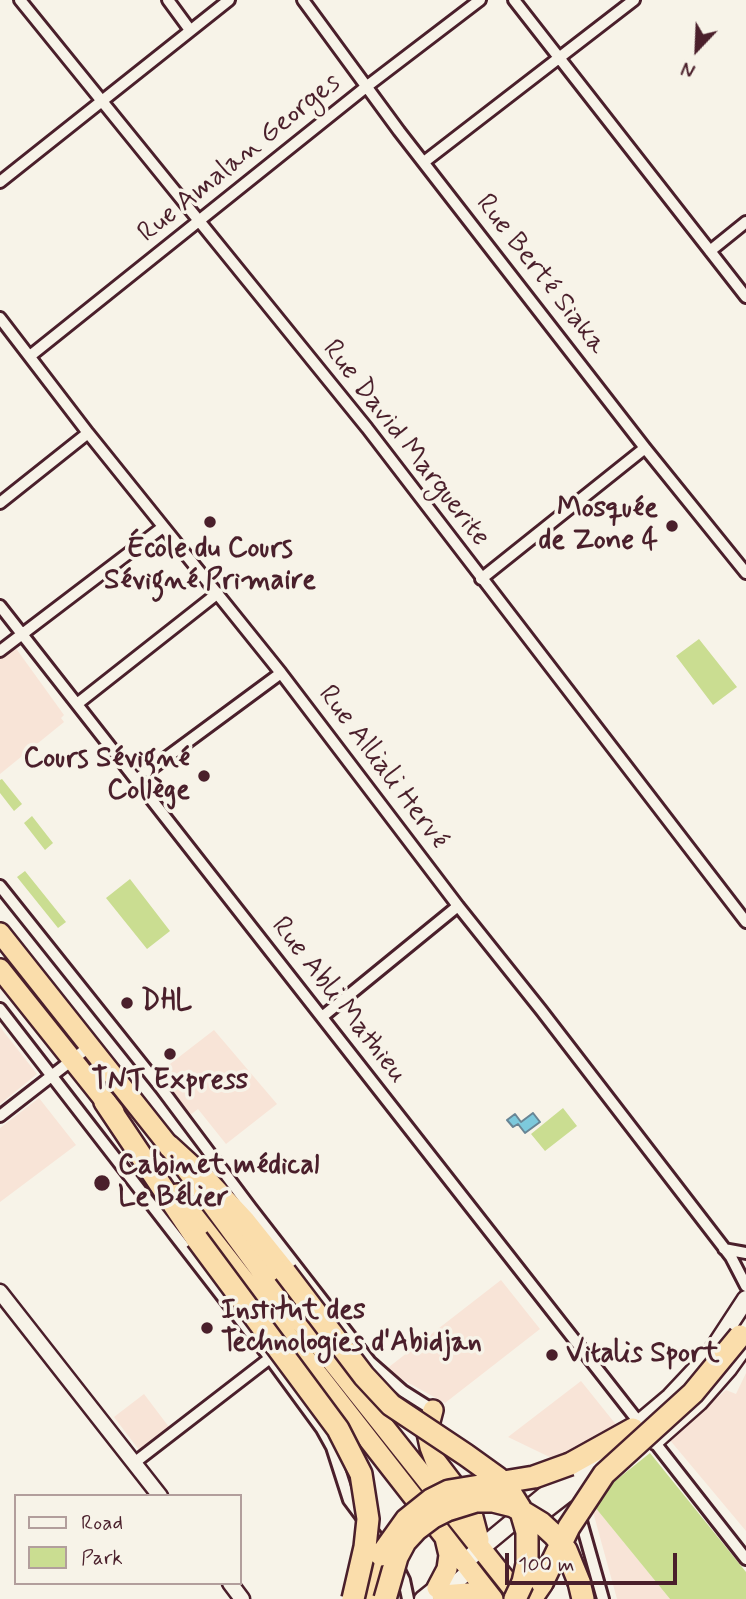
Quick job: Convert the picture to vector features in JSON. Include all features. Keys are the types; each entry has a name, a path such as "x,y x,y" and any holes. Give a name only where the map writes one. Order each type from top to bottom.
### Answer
{"highway":[{"path":"0,933 169,1146 270,1283 521,1599"},
{"path":"0,970 445,1537 467,1566 481,1598"},
{"path":"105,1102 197,1239 338,1429 361,1474 368,1519 365,1547 353,1599"},
{"path":"169,1146 205,1179 245,1222 364,1376 391,1405 498,1478 510,1492 520,1508 527,1532 527,1564 515,1599"},
{"path":"531,1599 542,1583 569,1527 604,1474 693,1393 744,1336"},
{"path":"433,1410 427,1433 430,1447 435,1460 470,1506 485,1552"},
{"path":"369,1599 381,1555 406,1520 431,1500 449,1491 534,1476 570,1464 636,1426"},
{"path":"385,1599 397,1557 405,1542 417,1529 447,1510 476,1501 493,1501 513,1506 541,1523 554,1535 566,1550 583,1599"},
{"path":"434,1595 447,1569 449,1555 445,1537"},
{"path":"434,1595 459,1593 481,1598"}],"main road":[{"path":"467,1566 670,1397 712,1351 746,1299"},
{"path":"561,1490 654,1441 699,1402 728,1369 744,1336"}],"street":[{"name":"Rue David Marguerite","path":"20,0 367,428 746,922"},
{"path":"168,0 190,30"},
{"path":"0,182 229,0"},
{"name":"Rue Berté Siaka","path":"303,0 366,87 645,448 746,573"},
{"name":"Rue Amalan Georges","path":"30,356 366,87 480,0"},
{"path":"514,0 746,297"},
{"path":"424,162 634,0"},
{"path":"710,251 746,222"},
{"name":"Rue Alliali Hervé","path":"0,318 88,433 281,673 458,906 541,1010 731,1257 746,1286"},
{"path":"0,503 88,433"},
{"path":"481,579 645,448"},
{"path":"0,651 163,527"},
{"path":"77,704 218,593"},
{"name":"Rue Abli Mathieu","path":"0,606 322,1017 636,1426 654,1441 746,1559"},
{"path":"136,780 281,673"},
{"path":"0,886 161,1088 370,1362 396,1385 433,1410"},
{"path":"322,1017 458,906"},
{"path":"0,1009 322,1429 332,1447 349,1500 393,1558 404,1580 408,1599"},
{"path":"0,1116 90,1046"},
{"path":"724,1249 746,1252"},
{"path":"0,1292 158,1494"},
{"path":"134,1463 270,1358"},
{"path":"561,1490 578,1507 603,1599"},
{"path":"434,1595 467,1566"}],"shaded area":[{"path":"15,647 64,715 61,718 64,722 0,774 0,658"},
{"path":"0,1027 37,1074 0,1104"},
{"path":"214,1030 277,1104 226,1144 198,1109 189,1116 157,1074"},
{"path":"39,1098 76,1145 0,1202 0,1128"},
{"path":"501,1280 540,1329 445,1403 385,1370"},
{"path":"746,1373 746,1531 669,1439 726,1390 736,1394"},
{"path":"581,1381 618,1427 564,1464 508,1437"},
{"path":"144,1394 169,1427 139,1450 114,1417"},
{"path":"590,1501 670,1599 617,1599"}],"green space":[{"path":"699,639 737,687 713,705 676,656"},
{"path":"2,779 22,804 14,811 0,793"},
{"path":"32,816 53,843 45,850 24,823"},
{"path":"25,871 66,922 58,928 17,877"},
{"path":"130,879 170,931 147,949 106,898"},
{"path":"563,1108 577,1126 545,1151 531,1134"},
{"path":"650,1453 746,1572 746,1599 670,1599 590,1501"}],"water":[{"path":"533,1113 540,1122 525,1133 518,1124 513,1127 507,1120 515,1114 521,1122"}],"place":[{"name":"École du Cours Sévigné Primaire","path":"210,522"},
{"name":"Mosquée de Zone 4","path":"672,526"},
{"name":"Cours Sévigné Collège","path":"204,776"},
{"name":"DHL","path":"127,1003"},
{"name":"TNT Express","path":"170,1054"},
{"name":"Cabinet médical Le Bélier","path":"102,1183"},
{"name":"Institut des Technologies d'Abidjan","path":"207,1328"},
{"name":"Vitalis Sport","path":"552,1355"}]}
